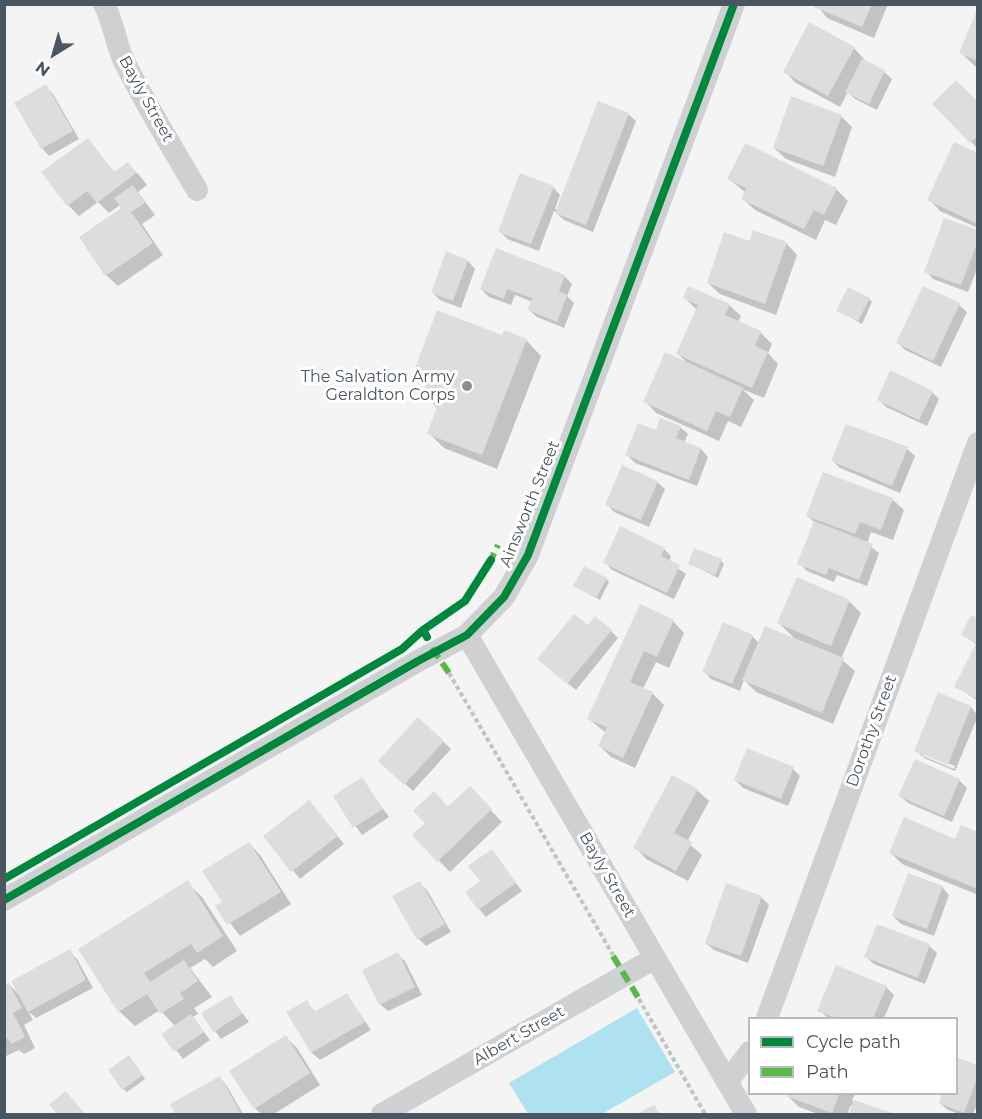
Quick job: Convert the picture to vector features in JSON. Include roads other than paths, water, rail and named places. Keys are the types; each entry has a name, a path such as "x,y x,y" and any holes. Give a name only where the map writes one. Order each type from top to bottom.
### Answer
{"street":[{"name":"Bayly Street","path":"104,4 112,20 120,51 135,83 197,190"},
{"name":"Ainsworth Street","path":"4,900 467,635 504,597 528,555 734,4"},
{"name":"Dorothy Street","path":"767,1017 978,443"},
{"name":"Bayly Street","path":"467,635 746,1114"},
{"name":"Albert Street","path":"382,1114 655,958"},
{"path":"727,1082 748,1055"}],"water":[{"path":"637,1008 675,1072 602,1114 528,1114 509,1083"}],"place":[{"name":"The Salvation Army Geraldton Corps","path":"467,386"}]}
